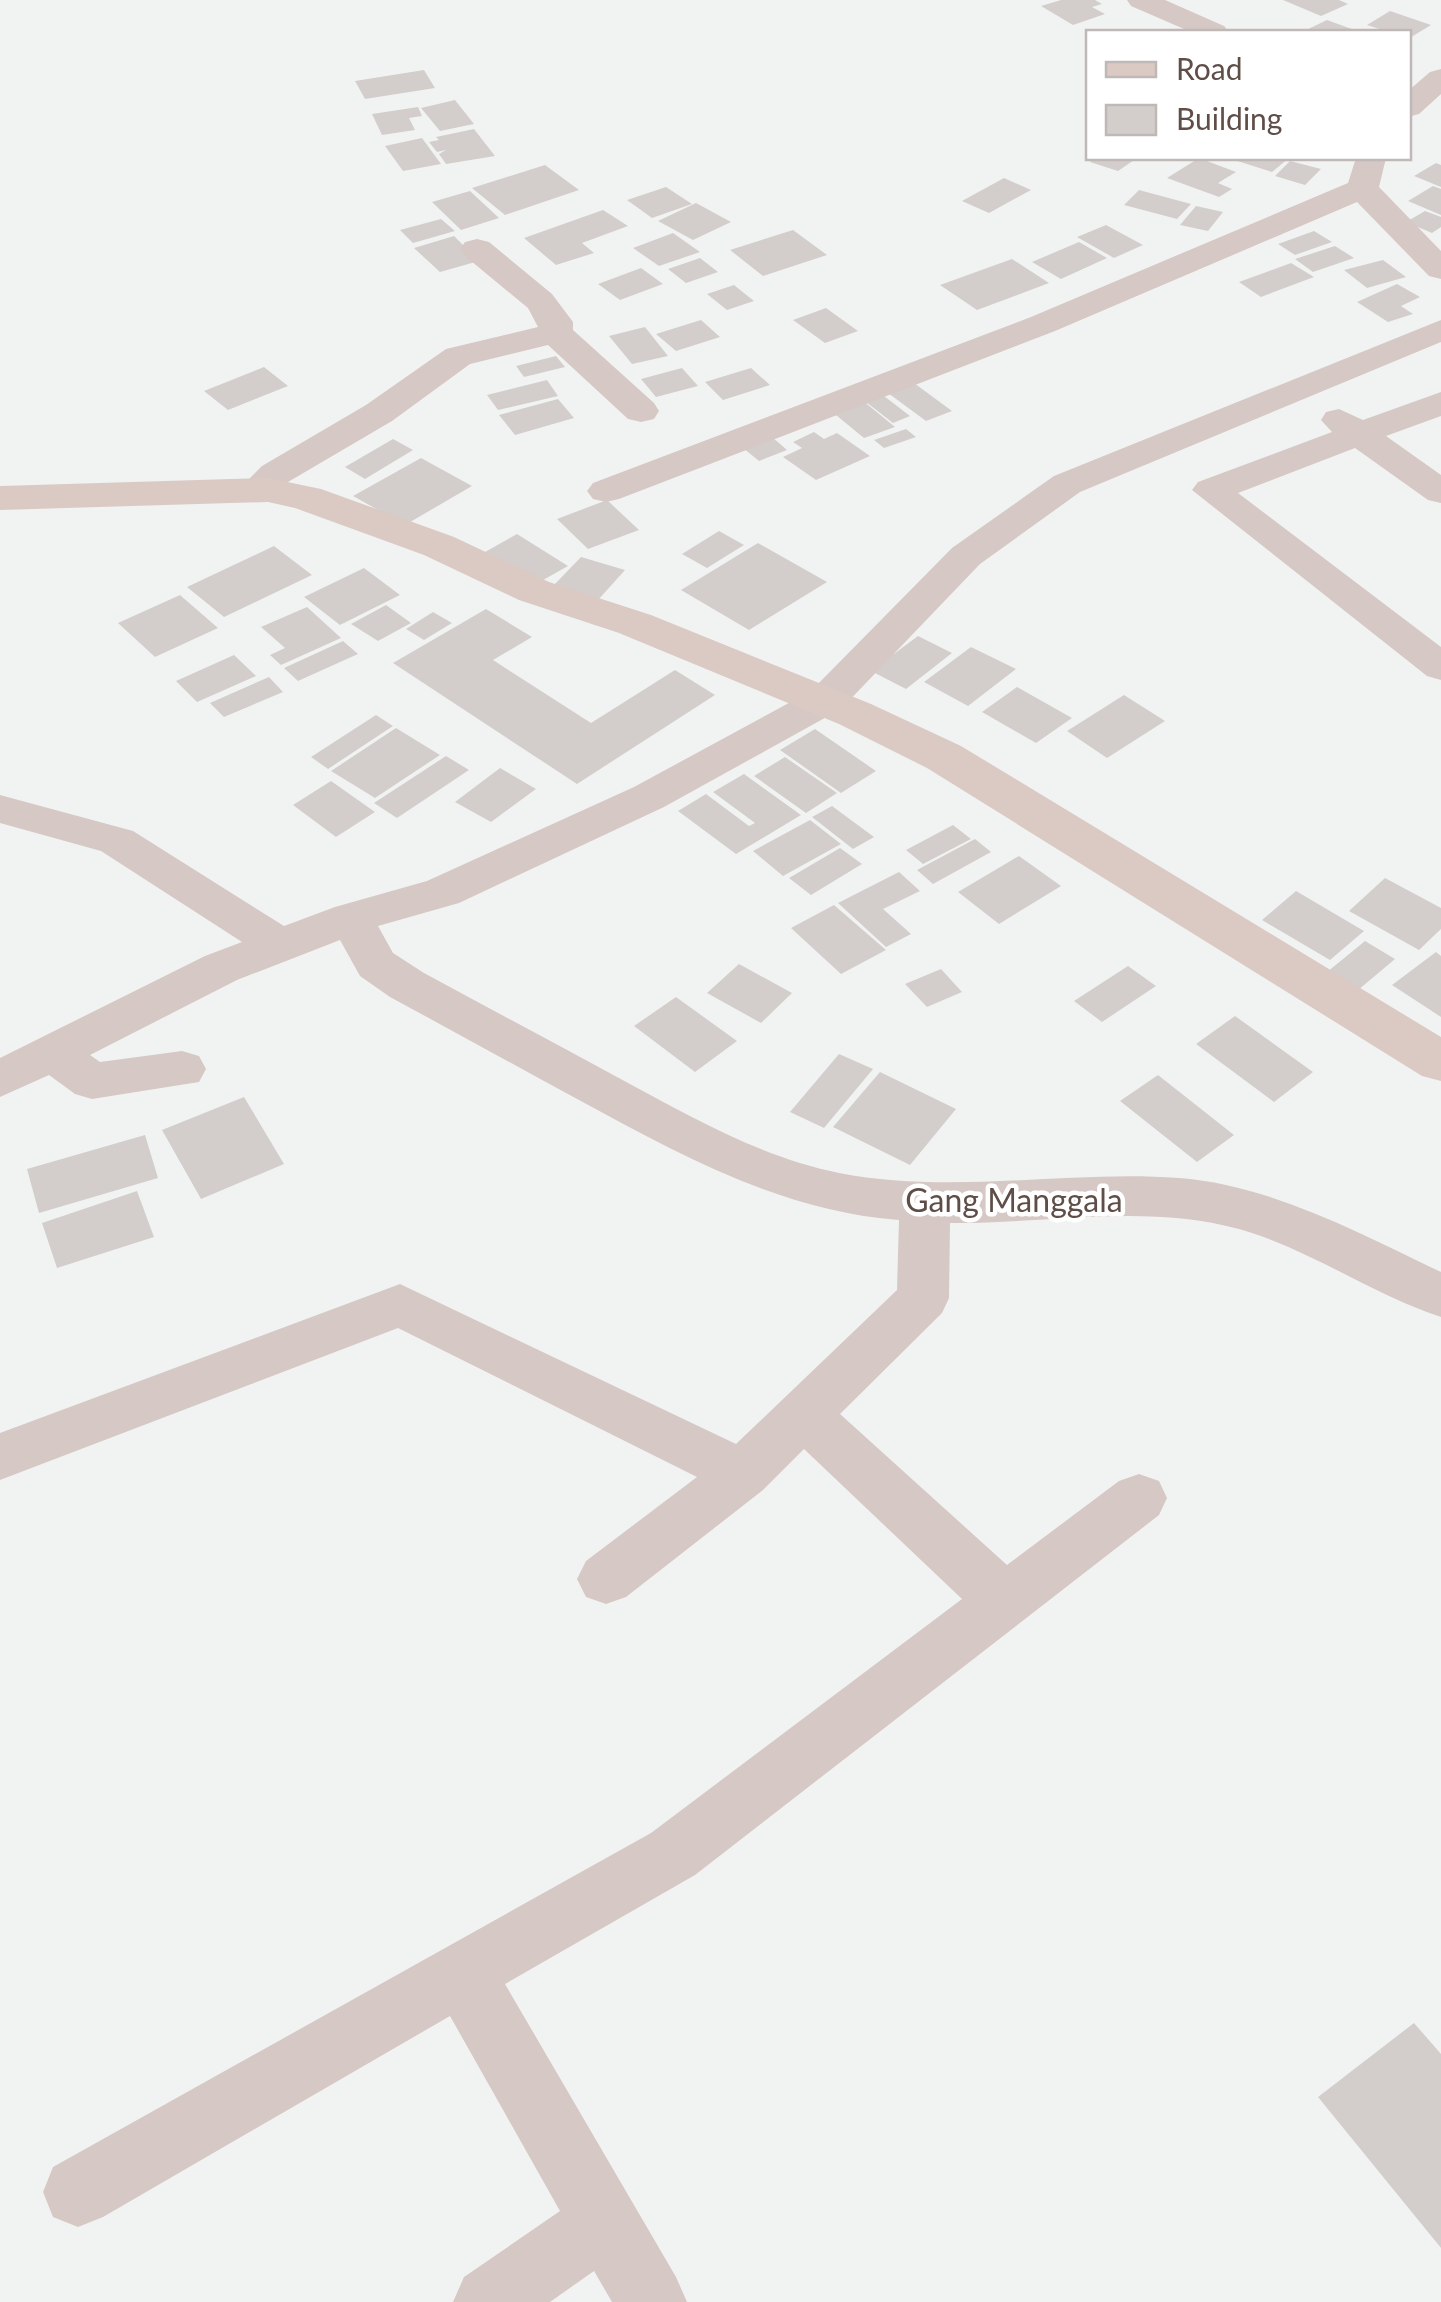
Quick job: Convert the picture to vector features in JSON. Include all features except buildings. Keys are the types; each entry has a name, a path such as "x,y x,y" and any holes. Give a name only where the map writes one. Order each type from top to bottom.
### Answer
{"street":[{"path":"1141,0 1209,30"},
{"path":"1411,105 1441,78"},
{"path":"606,491 1043,324 1367,173 1384,215 1441,268"},
{"path":"477,249 540,301 556,322 555,333"},
{"path":"0,1079 278,943 443,892 649,798 826,700 966,556 1067,484 1441,330"},
{"path":"555,333 641,410"},
{"path":"268,490 262,485 275,474 380,413 458,356 555,333"},
{"path":"1296,389 1441,492"},
{"path":"1441,403 1212,490 1441,667"},
{"path":"0,498 268,490 306,498 439,546 534,591 636,624 826,700 944,757 1441,1062"},
{"path":"0,809 117,841 278,943"},
{"name":"Gang Manggala","path":"351,918 376,964 407,984 690,1139 755,1168 838,1192 925,1204 1181,1198 1245,1211 1347,1251 1441,1296"},
{"path":"54,1054 74,1066 79,1076 92,1081 182,1069"},
{"path":"606,1579 743,1474 922,1298 925,1204"},
{"path":"0,1456 400,1306 743,1474"},
{"path":"804,1415 1006,1601"},
{"path":"78,2192 674,1854 1139,1498"},
{"path":"462,1973 651,2302"},
{"path":"489,2302 605,2222"}]}
